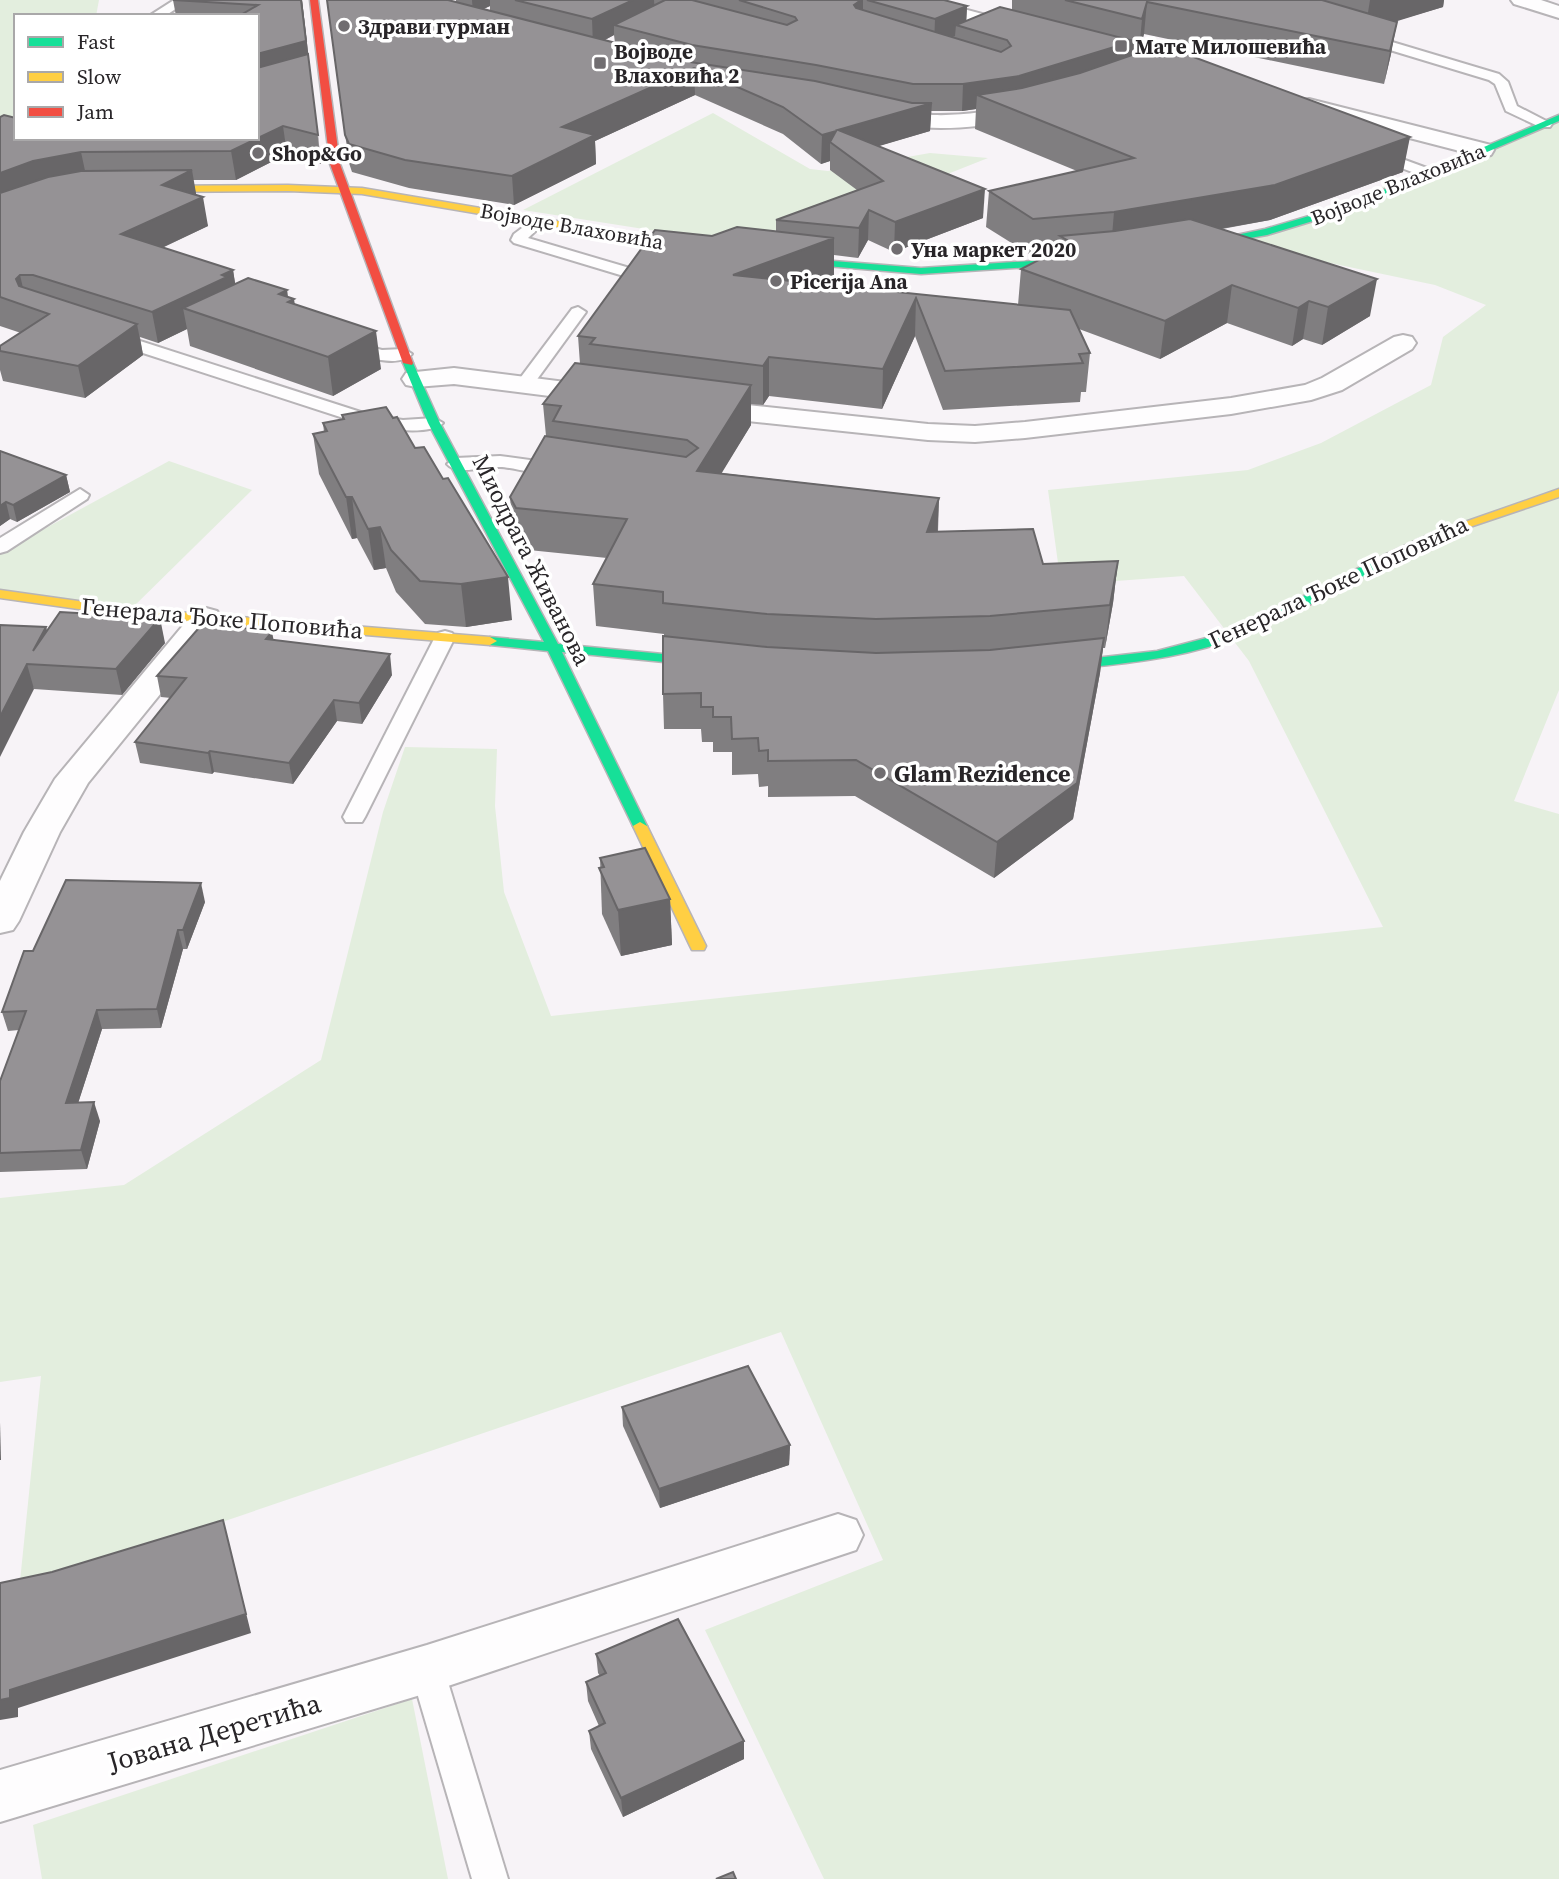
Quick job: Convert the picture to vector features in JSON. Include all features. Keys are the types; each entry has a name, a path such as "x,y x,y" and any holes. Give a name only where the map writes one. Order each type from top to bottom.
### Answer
{"street":[{"name":"Миодрага Живанова","path":"314,0 315,73 335,164 404,354 434,423 553,647 698,946"},
{"path":"907,0 1045,36"},
{"path":"1521,0 1559,12"},
{"path":"1282,98 1483,150"},
{"path":"860,110 903,120 943,122 999,116 1047,105"},
{"name":"Војводе Влаховића","path":"1175,248 1267,232 1306,222 1356,205 1552,120"},
{"name":"Војводе Влаховића","path":"129,189 343,189 435,202 710,250"},
{"path":"772,258 921,271 970,270 1100,259"},
{"path":"675,405 916,431 975,434 1025,430 1231,406 1311,392 1332,384 1403,343"},
{"path":"416,379 454,376 634,399"},
{"name":"Генерала Ђоке Поповића","path":"1033,668 1146,656 1198,646 1237,633 1274,616 1408,546 1485,516 1559,494"},
{"name":"Генерала Ђоке Поповића","path":"0,594 128,612 445,637 727,664"},
{"path":"0,921 42,832 73,779 206,618"},
{"name":"Јована Деретића","path":"0,1796 427,1669 838,1535"}],"lane":[{"path":"158,14 183,0"},
{"path":"978,34 1000,24"},
{"name":"Војводе Влаховића","path":"1355,35 1498,79 1511,108 1552,120"},
{"path":"1366,150 1430,174"},
{"path":"538,221 519,236 519,240 627,272"},
{"path":"524,385 578,312"},
{"path":"97,331 296,399 371,421 403,425 434,423"},
{"path":"331,339 368,353 404,354"},
{"path":"160,352 184,341"},
{"path":"456,464 500,461 581,473"},
{"path":"0,547 80,495"},
{"path":"354,817 445,637"},
{"path":"427,1669 490,1879"}],"green space":[{"path":"0,0 99,0 96,14 14,14 14,131 0,137"},
{"path":"713,113 810,169 828,171 930,153 988,158 935,179 779,227 760,244 701,238 523,210"},
{"path":"1559,118 1559,690 1514,801 1559,814 1559,1879 824,1879 705,1630 883,1560 781,1332 19,1591 41,1376 0,1382 0,1198 124,1185 321,1060 383,812 405,747 497,749 495,806 504,892 551,1016 1383,927 1249,661 1184,576 1061,585 1048,490 1248,470 1321,443 1431,385 1443,337 1486,305 1435,285 1225,241 1267,232"},
{"path":"169,461 252,490 128,612 0,594 0,553"},
{"path":"412,1699 448,1879 42,1879 33,1825"}],"building":[{"path":"173,0 301,0 306,41 259,53 259,14 242,14 258,5"},
{"path":"327,0 448,0 690,62 815,81 912,103 932,103 838,130 985,189 895,222 869,210 859,228 776,220 883,181 830,142 836,131 822,135 783,107 694,68 562,127 595,135 512,176 405,160 349,144 345,135"},
{"path":"515,0 633,0 592,19"},
{"path":"665,0 692,0 787,25 797,20 795,17 739,0 861,0 854,5 856,8 1001,52 1011,46 1007,40 956,25 1000,7 1134,41 1019,76 963,84 913,84 692,45 614,25"},
{"path":"867,0 944,0 967,6 935,19"},
{"path":"1065,0 1322,0 1397,22 1390,51 1147,2 1142,19"},
{"path":"1161,45 1410,137 1275,185 1114,212 1033,219 989,191 1134,158 977,95 1022,88 1080,73"},
{"path":"308,54 318,135 283,126 259,138 259,67"},
{"path":"4,115 14,118 14,140 254,140 231,151 81,152 33,161 0,173 0,117"},
{"path":"192,170 162,185 203,197 121,234 233,270 222,275 227,277 152,312 33,275 20,275 16,279 19,286 137,324 78,366 0,351 0,346 49,314 0,297 0,193 48,177 81,171"},
{"path":"1190,219 1377,279 1328,307 1309,301 1298,308 1232,285 1165,321 1021,269 1072,243 1060,236 1115,231"},
{"path":"737,227 834,238 733,275 1070,310 1090,353 1079,354 1083,363 945,371 916,298 883,369 769,357 763,366 590,344 595,338 578,336 655,230 712,236"},
{"path":"248,278 287,290 279,294 294,299 288,302 376,331 328,357 183,308"},
{"path":"575,363 751,385 697,471 939,498 927,532 1033,529 1043,564 1118,561 1110,605 990,616 876,619 767,614 663,603 663,592 593,584 627,519 516,508 510,497 545,436 686,457 698,448 687,440 553,421 561,406 543,404"},
{"path":"386,407 393,418 397,417 415,448 424,447 443,479 448,478 508,577 461,584 420,581 391,550 380,527 368,529 352,497 346,497 313,434 327,431 323,423 344,419 342,415"},
{"path":"0,451 66,475 13,505 6,502 0,506"},
{"path":"60,612 160,618 116,669 27,664 0,717 0,625 46,627 33,651"},
{"path":"204,622 272,632 266,639 390,654 359,703 334,700 289,763 135,742 186,678 157,676"},
{"path":"663,636 767,647 876,653 990,650 1104,638 1077,783 997,842 856,760 768,761 768,750 759,751 758,738 732,739 731,717 713,717 713,707 701,707 701,693 663,694"},
{"path":"645,848 670,899 618,910 599,868 604,867 600,858"},
{"path":"66,880 201,883 183,930 178,930 157,1009 97,1010 66,1103 94,1102 81,1150 0,1153 0,1081 26,1011 2,1012 24,951 33,951"},
{"path":"748,1366 790,1445 659,1489 622,1407"},
{"path":"223,1520 246,1614 10,1690 10,1698 0,1700 0,1583 52,1572"},
{"path":"678,1619 744,1741 621,1798 589,1731 605,1723 586,1682 606,1673 596,1654"},
{"path":"733,1872 736,1879 716,1879"}],"traffic: fast":[{"path":"1194,245 1267,232 1356,205 1559,118"},
{"path":"783,260 921,271 1079,261"},
{"path":"408,363 434,423 553,647 640,826"},
{"path":"1051,667 1157,655 1219,639 1277,615 1445,531"},
{"path":"490,641 715,663"}],"traffic: slow":[{"path":"141,189 288,188 362,191 699,248"},
{"path":"1445,531 1559,493"},
{"path":"0,594 128,612 490,641"},
{"path":"640,826 698,946"}],"traffic: jam":[{"path":"314,0 335,164 408,363"}],"place":[{"name":"Здрави гурман","path":"344,26"},
{"name":"Мате Милошевића","path":"1121,46"},
{"name":"Војводе Влаховића 2","path":"600,63"},
{"name":"Shop&Go","path":"258,153"},
{"name":"Уна маркет 2020","path":"897,249"},
{"name":"Picerija Ana","path":"776,281"},
{"name":"Glam Rezidence","path":"880,773"}]}
